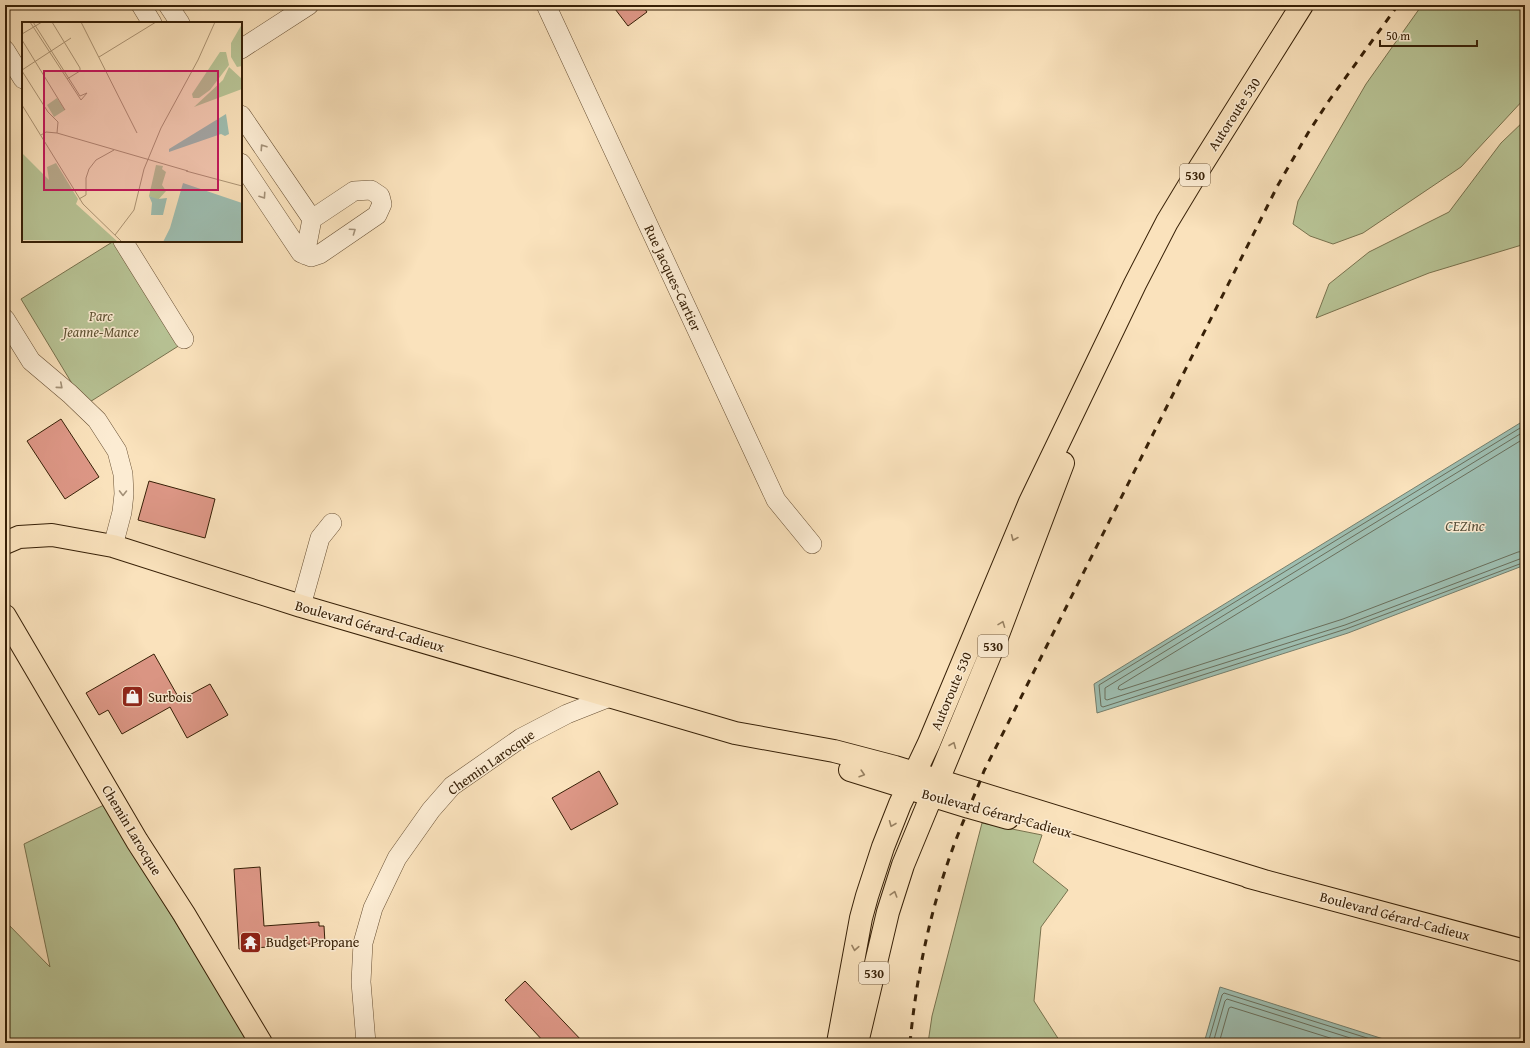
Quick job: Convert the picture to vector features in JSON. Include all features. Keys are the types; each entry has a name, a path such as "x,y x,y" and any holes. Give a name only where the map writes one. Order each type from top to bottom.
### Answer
{"main road":[{"name":"Autoroute 530","path":"838,1043 858,935 867,896 887,837 911,780 929,743 1030,502 1135,284 1174,210 1302,5"},
{"name":"Autoroute 530","path":"857,1043 888,912 898,880 908,852 1011,600 1103,353"},
{"name":"Boulevard Gérard-Cadieux","path":"5,543 19,537 52,535 113,546 301,606 735,733 771,749 833,765 911,780 935,788 969,808 1264,881 1525,951"},
{"name":"Chemin Larocque","path":"5,616 137,841 184,914 262,1043"}],"street":[{"path":"141,5 151,22"},
{"path":"168,5 179,22"},
{"path":"242,48 309,5"},
{"name":"Rue Jacques-Cartier","path":"546,5 776,500 812,544"},
{"path":"5,50 22,77"},
{"path":"242,116 312,219"},
{"path":"242,164 301,253 305,255 311,257 320,254 376,215 382,204 380,196 371,190 354,191 312,219 305,255"},
{"path":"124,242 184,339"},
{"path":"5,319 31,361 70,394 97,420 117,451 123,474 124,494 122,512 113,546"},
{"path":"301,606 320,538 332,523"},
{"name":"Chemin Larocque","path":"366,1043 361,982 363,943 373,908 401,852 431,810 452,786 521,738 567,714 610,696"}],"green space":[{"path":"1422,5 1525,5 1525,98 1461,167 1363,233 1333,244 1310,236 1293,224 1298,201 1366,84"},
{"path":"1525,120 1525,244 1429,273 1316,318 1329,284 1369,252 1449,212 1501,143"},
{"name":"Parc Jeanne-Mance","path":"115,242 180,345 85,405 21,299"},
{"path":"104,805 249,1043 5,1043 5,921 50,967 24,844"},
{"path":"982,823 1042,835 1033,862 1068,890 1041,927 1034,1001 1061,1043 928,1043 932,1016"}],"water":[{"name":"CEZinc","path":"1525,420 1525,565 1348,633 1097,713 1094,684"},
{"path":"1220,987 1396,1043 1204,1043"}],"building":[{"path":"612,5 642,5 647,12 628,26"},
{"path":"61,419 99,477 65,499 27,441"},
{"path":"149,481 215,499 205,538 138,520"},
{"name":"Surbois","path":"154,654 180,700 210,684 228,715 187,738 170,707 122,734 108,710 99,715 86,693"},
{"path":"599,771 618,804 571,830 552,798"},
{"name":"Budget Propane","path":"260,867 264,926 319,922 319,926 324,926 325,943 239,949 234,869"},
{"path":"525,981 584,1043 545,1043 505,1000"}],"railway":[{"path":"910,1043 924,948 942,879 984,771 1278,185 1328,102 1398,5"}],"place":[{"name":"Surbois","path":"133,697"},
{"name":"Budget Propane","path":"251,942"}]}
